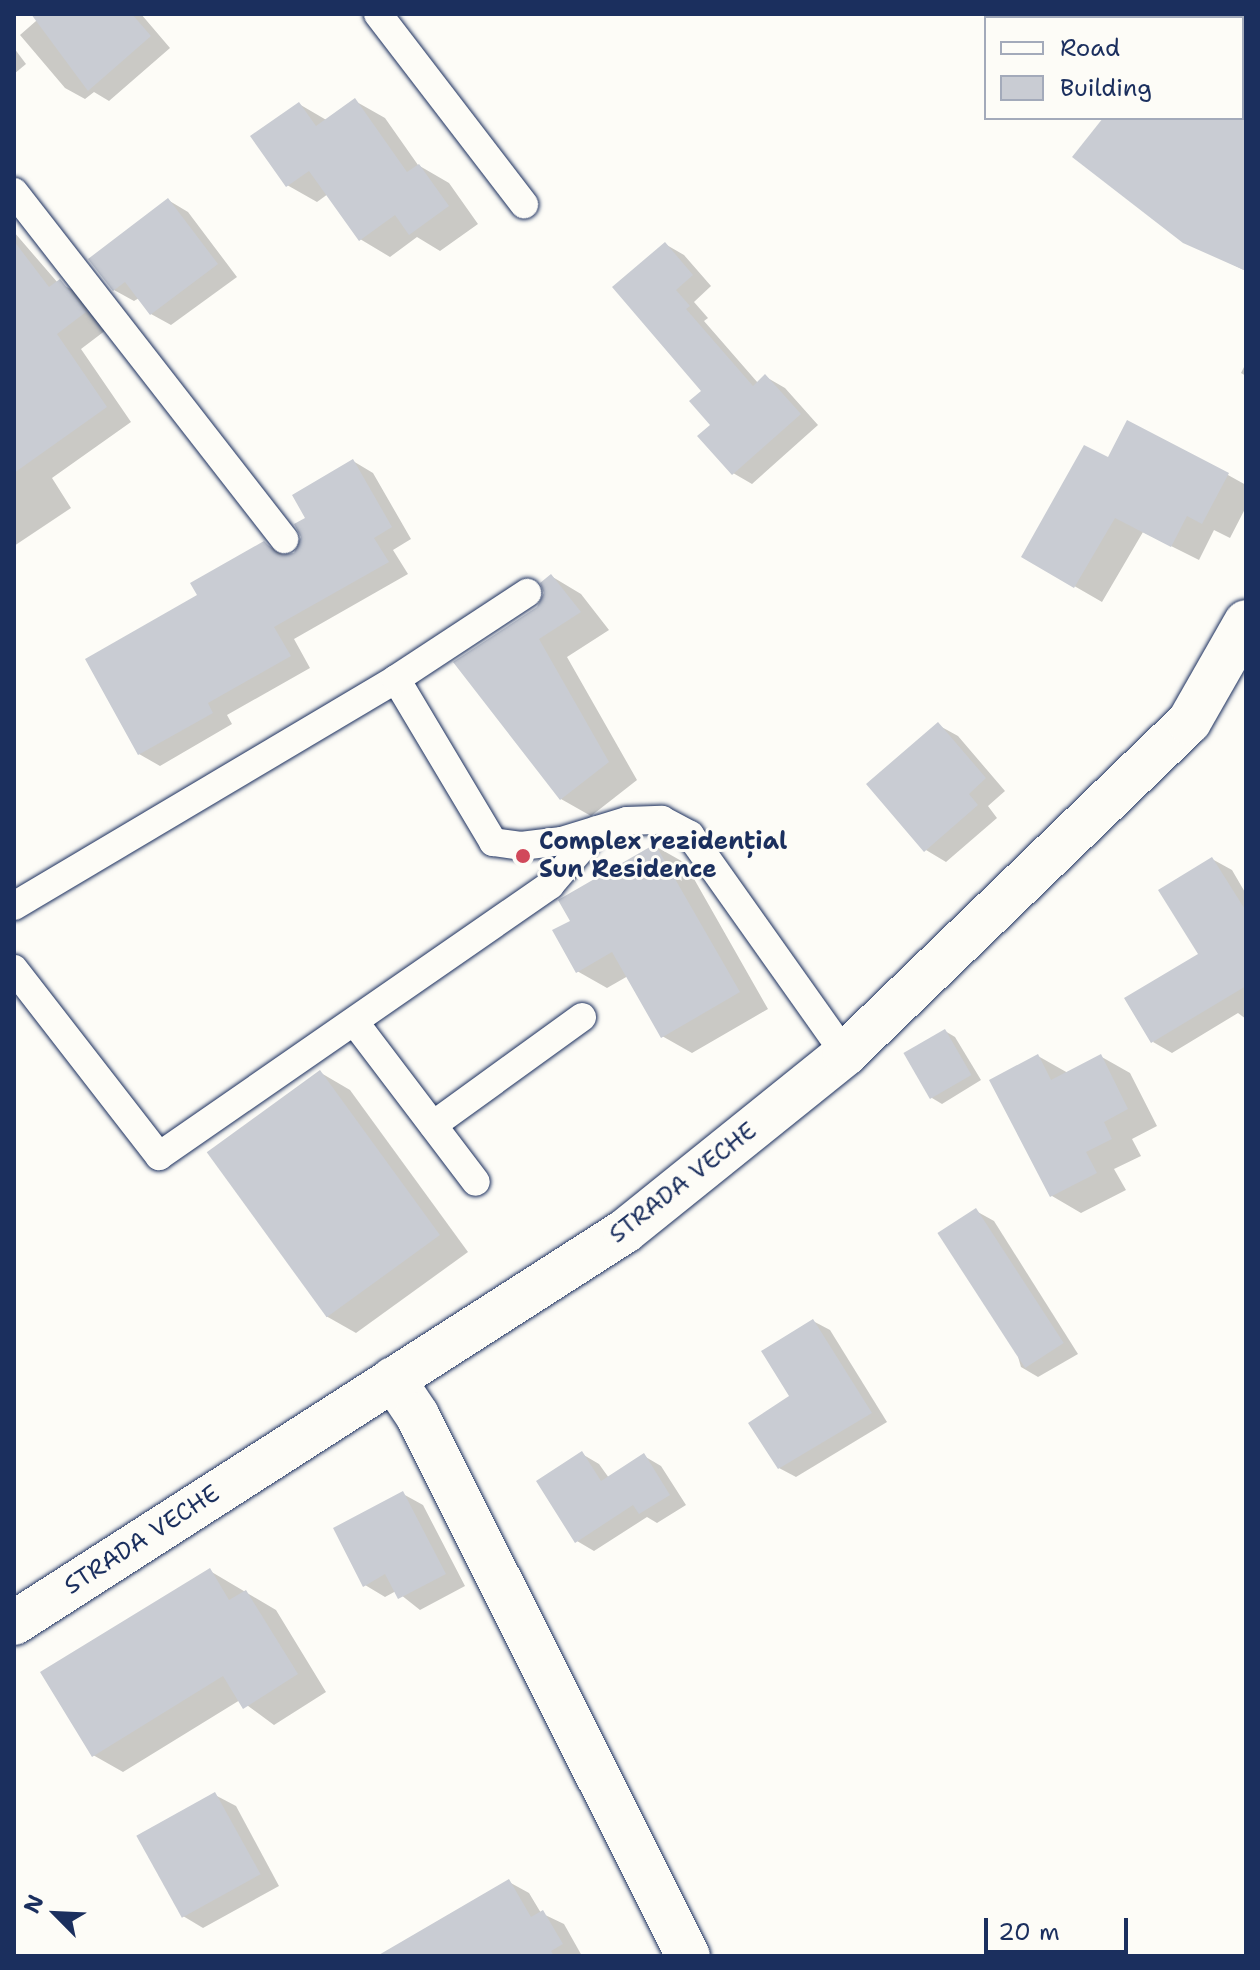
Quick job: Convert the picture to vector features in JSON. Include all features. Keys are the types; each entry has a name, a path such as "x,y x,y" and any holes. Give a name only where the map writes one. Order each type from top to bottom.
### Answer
{"street":[{"name":"STRADA VECHE","path":"14,1623 625,1231 845,1054 1189,722 1246,622"},
{"path":"393,1379 417,1415 688,1956"}],"lane":[{"path":"378,14 524,204"},
{"path":"14,192 284,539"},
{"path":"14,906 396,679 527,593"},
{"path":"396,679 493,842 521,846 627,821 662,820 690,835 845,1054"},
{"path":"14,969 159,1156 356,1024 550,885 597,830"},
{"path":"433,1125 582,1017"},
{"path":"356,1024 476,1182"}],"building":[{"path":"31,14 132,14 151,36 88,91"},
{"path":"355,98 407,172 419,164 449,206 409,235 395,215 359,241 309,171 286,187 250,136 299,102 316,126"},
{"path":"1246,118 1246,271 1183,243 1072,157 1101,120"},
{"path":"168,198 218,264 150,315 125,282 113,291 88,259"},
{"path":"14,241 49,287 60,279 86,312 57,334 107,407 14,473"},
{"path":"665,242 693,275 676,290 690,306 686,309 753,386 765,374 801,414 732,475 697,436 710,425 689,401 701,391 612,287"},
{"path":"1127,420 1229,473 1202,524 1187,516 1171,547 1115,518 1074,588 1021,557 1084,445 1108,457"},
{"path":"353,459 392,527 374,538 389,562 274,627 291,656 208,703 213,713 138,755 85,659 197,595 190,583 264,541 278,555 294,553 301,537 294,524 305,518 292,495"},
{"path":"551,574 581,612 539,639 609,762 560,800 453,662 537,607 544,593 540,583"},
{"path":"938,722 986,778 969,794 978,805 924,852 866,784"},
{"path":"655,844 740,992 661,1038 612,952 576,973 552,930 570,921 558,900"},
{"path":"1212,857 1246,911 1246,986 1151,1043 1124,998 1198,954 1158,890"},
{"path":"945,1029 971,1075 930,1099 903,1053"},
{"path":"1038,1054 1051,1080 1101,1054 1128,1109 1104,1122 1112,1139 1086,1152 1097,1173 1050,1197 989,1080"},
{"path":"320,1070 440,1235 327,1317 207,1152"},
{"path":"976,1208 1064,1343 1025,1368 937,1233"},
{"path":"813,1319 872,1413 778,1469 748,1423 789,1396 761,1351"},
{"path":"582,1451 601,1481 644,1453 670,1495 639,1514 633,1505 575,1543 536,1481"},
{"path":"403,1491 446,1574 398,1599 385,1574 363,1587 333,1528"},
{"path":"210,1568 229,1600 246,1590 298,1674 243,1709 223,1676 92,1757 40,1672"},
{"path":"215,1792 261,1874 182,1918 136,1836"},
{"path":"509,1879 531,1917 543,1910 563,1944 551,1951 554,1956 377,1956"}],"place":[{"name":"Complex rezidențial Sun Residence","path":"523,856"}]}
